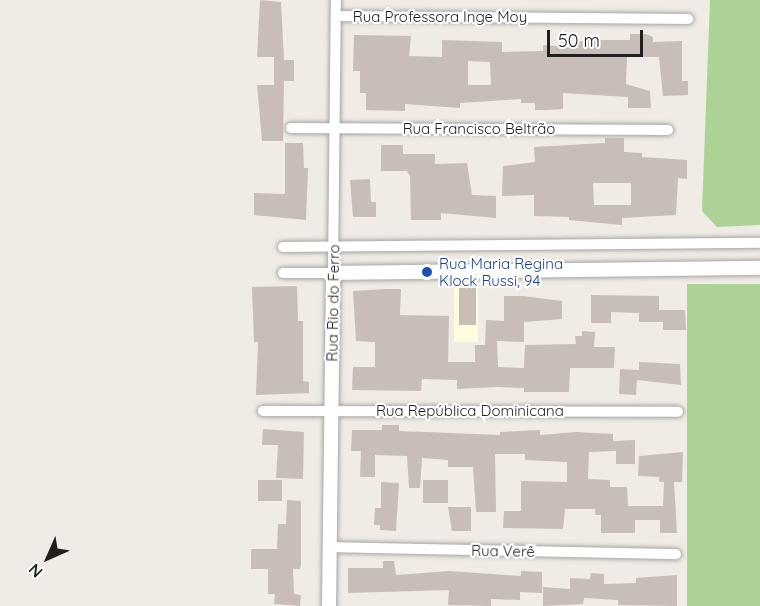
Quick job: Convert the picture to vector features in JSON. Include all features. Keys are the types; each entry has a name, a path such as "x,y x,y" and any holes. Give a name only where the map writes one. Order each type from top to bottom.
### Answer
{"street":[{"name":"Rua Rio do Ferro","path":"329,606 336,0"},
{"name":"Rua Professora Inge Moy","path":"336,16 688,18"},
{"name":"Rua Francisco Beltrão","path":"291,128 668,130"},
{"path":"283,247 760,243"},
{"path":"283,273 760,268"},
{"name":"Rua República Dominicana","path":"263,411 678,412"},
{"name":"Rua Verê","path":"329,547 676,554"}],"shaded area":[{"path":"454,284 478,284 478,342 454,342"}],"green space":[{"path":"710,0 760,0 760,225 717,227 702,211"},
{"path":"687,284 760,284 760,606 687,606"}],"building":[{"path":"260,0 281,2 284,60 294,60 294,81 284,81 283,141 262,141 257,85 274,85 274,57 257,57"},
{"path":"630,34 646,34 653,37 653,42 682,41 682,81 688,81 688,95 663,96 659,57 627,57 626,84 650,91 651,108 628,108 628,97 563,93 563,109 535,110 535,103 521,103 521,99 460,103 460,108 405,104 405,111 366,110 366,93 360,93 360,71 353,71 354,35 411,36 409,56 442,57 442,40 502,42 502,52 543,51 543,45 578,48 578,41 585,41 585,36 596,36 596,40 630,40","holes":["468,61 490,62 491,85 468,85"]},
{"path":"605,138 624,138 624,152 642,153 642,157 687,160 687,179 678,178 676,215 622,218 622,225 569,220 569,217 534,216 534,195 502,196 503,166 535,162 534,147 605,143","holes":["593,183 631,183 631,205 594,205"]},
{"path":"285,143 303,143 304,168 308,168 306,220 254,215 254,193 285,194"},
{"path":"381,145 403,145 403,154 435,154 435,164 467,163 472,195 496,196 496,218 441,213 441,220 411,220 410,176 407,171 381,171"},
{"path":"370,179 371,202 376,202 376,217 353,217 350,180"},
{"path":"297,286 298,321 303,321 303,381 309,382 309,393 256,395 258,342 254,342 252,287"},
{"path":"459,288 476,288 476,325 459,325"},
{"path":"401,289 400,315 449,316 448,362 475,362 475,345 485,345 486,320 504,321 504,296 523,296 562,301 562,319 524,322 524,342 497,341 498,367 524,368 525,345 576,344 575,336 582,336 582,331 595,332 594,347 615,347 614,368 570,368 569,392 524,392 524,388 497,387 457,389 457,380 422,379 421,391 352,390 353,367 375,367 375,342 356,341 353,291"},
{"path":"591,295 659,296 659,310 685,310 686,330 663,330 663,322 639,322 639,313 611,312 611,323 591,323"},
{"path":"639,362 680,364 681,385 637,380 636,395 619,394 620,369 639,370"},
{"path":"382,425 399,425 399,431 500,435 500,432 540,430 540,435 576,432 613,434 613,441 635,440 635,464 616,464 616,451 589,452 588,479 610,480 610,487 627,487 628,506 663,506 664,482 659,482 659,477 638,476 639,456 683,452 682,482 674,482 677,533 660,533 660,520 635,520 635,533 601,533 601,515 595,515 595,509 565,509 563,529 503,528 504,511 521,511 521,481 567,482 567,462 525,460 525,454 495,454 496,512 476,512 473,467 448,467 448,460 422,458 420,488 409,488 407,456 375,455 375,477 360,477 361,451 351,451 352,430 382,430"},
{"path":"263,429 304,432 303,479 276,478 278,445 262,445"},
{"path":"258,480 282,480 282,501 258,501"},
{"path":"423,480 448,480 448,503 423,503"},
{"path":"381,482 399,483 396,531 380,530 380,525 374,525 375,508 381,508"},
{"path":"287,500 301,501 301,564 300,569 293,569 294,594 301,595 300,606 274,604 275,594 268,594 268,569 251,569 251,549 277,549 278,524 286,524"},
{"path":"448,507 471,507 471,531 452,531"},
{"path":"383,561 394,561 396,575 449,571 521,576 521,571 542,572 542,593 520,592 520,600 491,599 491,606 448,605 449,590 348,593 348,568 383,568"},
{"path":"591,573 604,574 604,584 636,583 636,578 677,575 677,606 618,605 618,600 584,598 583,604 543,606 543,587 570,589 570,578 590,579"}],"place":[{"name":"Rua Maria Regina Klock Russi, 94","path":"427,272"}]}
